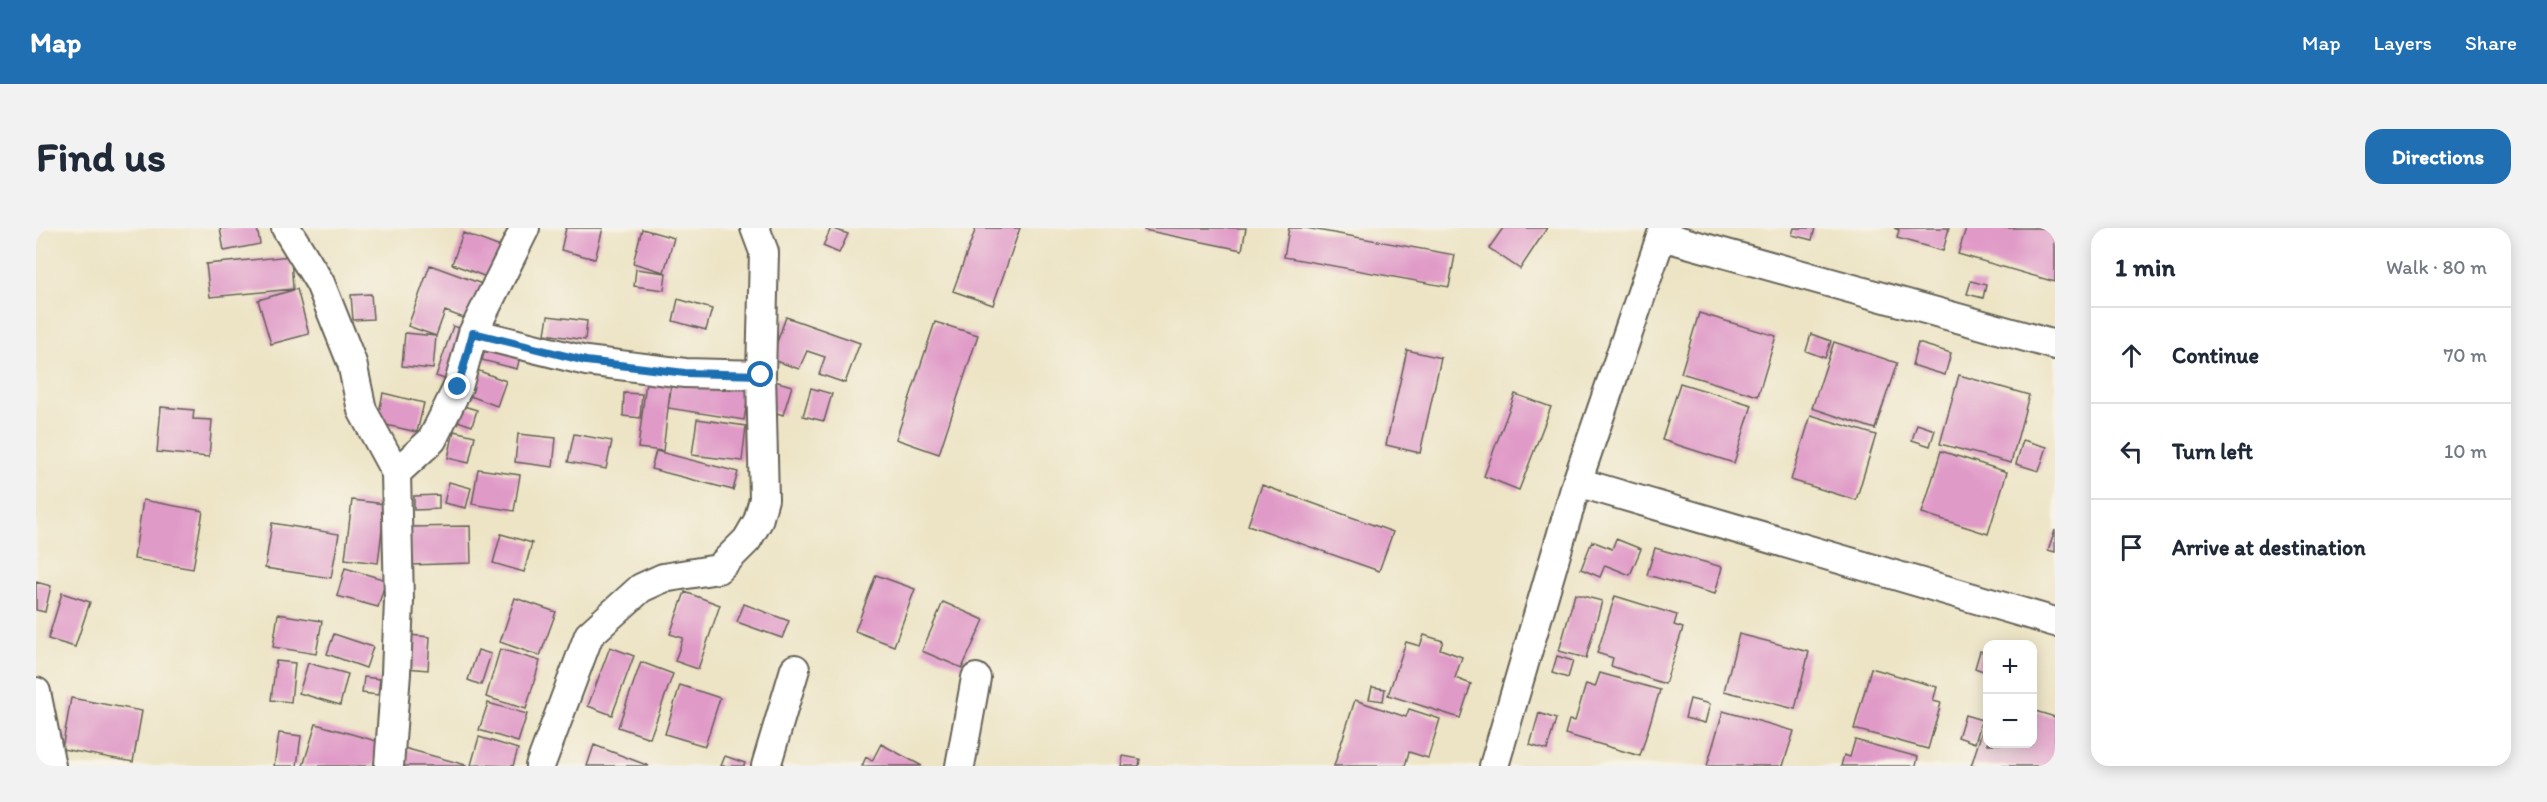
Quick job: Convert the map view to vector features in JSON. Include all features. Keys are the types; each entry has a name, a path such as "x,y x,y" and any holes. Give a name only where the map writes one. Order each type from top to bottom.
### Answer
{"street":[{"path":"286,228 320,283 352,363 362,410 396,473 399,601 389,766"},
{"path":"396,473 432,440 458,387 473,333 525,228"},
{"path":"540,766 589,635 641,588 663,578 718,569 747,540 758,521 764,500 761,375 764,252 755,228"},
{"path":"1501,764 1577,482 1663,232 2055,345"},
{"path":"473,333 586,361 685,373 761,375"},
{"path":"1577,482 2055,622"},
{"path":"766,766 795,669"},
{"path":"960,766 976,678"},
{"path":"36,692 51,766"}],"building":[{"path":"220,228 257,228 260,244 224,251"},
{"path":"566,228 603,228 595,259 561,250"},
{"path":"831,228 848,234 839,253 823,246"},
{"path":"976,228 1020,228 993,305 953,291"},
{"path":"1145,228 1246,228 1242,250 1144,230"},
{"path":"1289,228 1306,228 1455,255 1449,287 1284,257"},
{"path":"1503,228 1547,228 1520,269 1489,248"},
{"path":"1794,228 1815,228 1812,240 1792,235"},
{"path":"1894,228 1949,228 1943,251 1897,238 1899,230"},
{"path":"1966,228 2055,228 2055,282 1958,254"},
{"path":"642,229 674,238 664,272 633,263"},
{"path":"463,233 503,248 492,279 452,264"},
{"path":"291,256 293,289 210,297 206,264"},
{"path":"430,265 485,285 472,321 445,311 436,336 408,326"},
{"path":"636,269 666,273 664,290 634,286"},
{"path":"1971,281 1986,285 1983,298 1967,294"},
{"path":"297,289 309,334 271,344 258,300"},
{"path":"371,294 373,319 353,320 351,295"},
{"path":"678,299 712,309 706,330 673,321"},
{"path":"1699,313 1776,336 1758,396 1681,373"},
{"path":"548,316 587,321 585,340 545,334"},
{"path":"786,317 860,343 845,383 819,374 825,357 807,351 799,369 771,359"},
{"path":"935,322 978,335 939,454 896,439"},
{"path":"453,326 468,331 450,381 436,376"},
{"path":"405,333 436,336 433,369 402,366"},
{"path":"1811,334 1831,341 1825,358 1806,351"},
{"path":"1834,342 1897,363 1875,429 1812,408"},
{"path":"487,343 521,352 517,369 482,360"},
{"path":"1918,343 1951,353 1945,375 1912,365"},
{"path":"1407,350 1441,358 1420,453 1386,445"},
{"path":"474,369 506,381 497,406 465,394"},
{"path":"674,372 750,384 744,420 668,408"},
{"path":"647,373 672,375 663,451 638,448"},
{"path":"1959,375 2029,395 2011,463 1940,444"},
{"path":"771,380 792,386 783,415 762,408"},
{"path":"1680,383 1752,405 1734,463 1662,440"},
{"path":"811,388 832,394 824,421 803,416"},
{"path":"383,393 424,403 417,432 377,423"},
{"path":"624,393 642,394 640,418 623,416"},
{"path":"1515,394 1551,407 1519,490 1484,476"},
{"path":"457,404 477,410 472,426 452,419"},
{"path":"161,407 194,410 193,419 212,420 209,457 157,452"},
{"path":"1811,415 1876,435 1856,500 1791,480"},
{"path":"697,419 746,426 742,461 692,455"},
{"path":"1917,424 1935,430 1930,446 1912,440"},
{"path":"454,431 475,436 469,463 448,458"},
{"path":"518,434 556,438 553,467 515,462"},
{"path":"574,434 612,441 606,469 568,462"},
{"path":"2023,440 2047,447 2039,471 2016,464"},
{"path":"656,451 738,472 733,490 651,469"},
{"path":"1941,451 2007,472 1988,534 1922,513"},
{"path":"478,469 520,475 514,511 472,504"},
{"path":"449,482 471,488 466,508 444,503"},
{"path":"1262,485 1393,532 1379,571 1248,525"},
{"path":"439,495 439,509 414,510 414,496"},
{"path":"143,500 203,511 193,569 134,559"},
{"path":"352,500 385,504 378,563 345,559"},
{"path":"272,523 339,534 331,578 265,568"},
{"path":"470,526 471,563 410,565 409,527"},
{"path":"2055,530 2055,552 2048,550"},
{"path":"501,534 532,543 524,572 493,563"},
{"path":"1616,539 1641,549 1630,575 1605,565 1600,577 1581,569 1592,541 1612,549"},
{"path":"1655,548 1722,567 1715,594 1647,575"},
{"path":"345,568 386,580 378,607 337,596"},
{"path":"876,575 915,589 894,646 855,631"},
{"path":"36,582 51,586 45,612 36,610"},
{"path":"685,592 720,605 698,669 675,661 683,638 670,634"},
{"path":"62,593 90,602 75,647 48,639"},
{"path":"1575,594 1602,601 1586,658 1559,651"},
{"path":"1615,596 1677,615 1674,625 1683,628 1665,684 1611,666 1613,658 1597,653"},
{"path":"515,598 556,612 540,656 500,642"},
{"path":"943,602 984,620 962,668 922,651"},
{"path":"744,604 789,621 782,638 737,622"},
{"path":"278,614 322,621 316,654 273,647"},
{"path":"334,634 373,647 366,668 327,654"},
{"path":"1739,634 1809,652 1795,709 1724,691"},
{"path":"409,635 430,637 428,670 406,668"},
{"path":"1424,635 1443,641 1440,649 1462,657 1455,678 1471,684 1460,718 1388,695 1406,642 1420,646"},
{"path":"610,647 634,656 612,715 588,706"},
{"path":"500,649 540,661 526,709 486,697"},
{"path":"478,650 491,654 481,685 468,680"},
{"path":"1980,651 1983,652 1983,671 1975,668"},
{"path":"1557,656 1573,661 1568,678 1552,673"},
{"path":"276,661 295,663 291,702 271,700"},
{"path":"641,662 673,674 650,738 618,727"},
{"path":"308,663 348,674 340,705 299,693"},
{"path":"1871,668 1937,687 1933,701 1941,703 1928,749 1854,729"},
{"path":"1600,673 1660,690 1640,756 1565,734 1569,720 1575,721 1586,684 1595,687"},
{"path":"364,677 380,679 378,695 362,693"},
{"path":"680,685 720,698 705,746 665,734"},
{"path":"1372,687 1385,689 1383,701 1369,699"},
{"path":"71,698 142,711 133,762 62,749"},
{"path":"1690,699 1710,704 1705,723 1685,718"},
{"path":"1355,700 1406,717 1409,709 1440,719 1428,758 1409,752 1405,766 1334,766"},
{"path":"488,703 527,714 518,742 479,730"},
{"path":"1723,711 1794,731 1783,766 1707,766"},
{"path":"2037,712 2055,717 2055,749 2049,766 1971,766 1983,728 1983,748 2037,748"},
{"path":"1539,713 1556,719 1547,750 1530,745"},
{"path":"1965,715 1982,720 1975,743 1958,737"},
{"path":"316,724 380,742 373,766 303,766"},
{"path":"279,733 301,736 297,766 274,766"},
{"path":"479,737 518,749 513,766 471,765"},
{"path":"1855,740 1918,757 1916,766 1841,766 1844,755 1850,757"},
{"path":"881,744 922,766 862,766 866,757 872,761"},
{"path":"594,745 649,766 587,766"},
{"path":"404,748 466,765 466,766 399,766"},
{"path":"725,756 745,763 744,766 721,766"},
{"path":"1123,756 1140,759 1139,766 1121,766"}],"route":[{"path":"458,387 473,333 586,361 685,373 761,375"}]}
